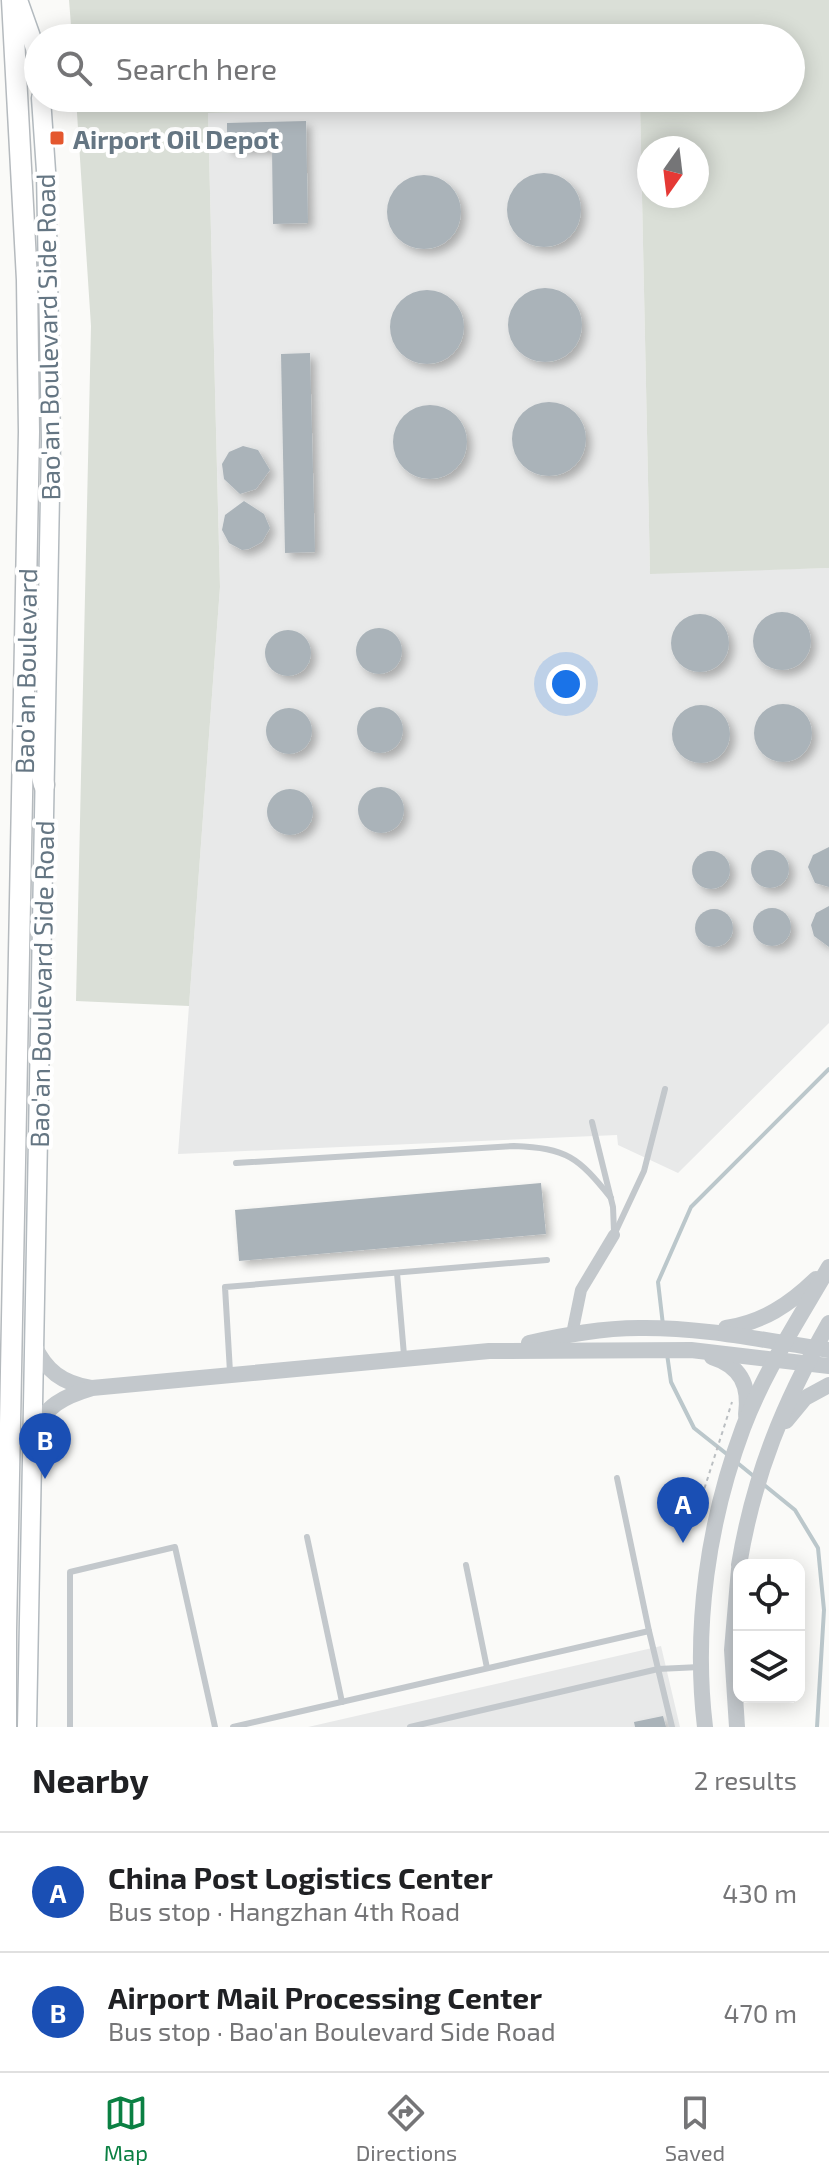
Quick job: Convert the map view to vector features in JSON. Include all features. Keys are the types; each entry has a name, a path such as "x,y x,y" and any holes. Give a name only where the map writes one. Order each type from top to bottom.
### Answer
{"main road":[{"path":"15,0 25,24"},
{"name":"Bao'an Boulevard","path":"6,1727 29,432 27,280 15,0"},
{"name":"Bao'an Boulevard Side Road","path":"27,1727 51,441 46,171 42,112"},
{"path":"25,706 44,785"}],"street":[{"path":"572,1334 581,1290 614,1235"},
{"path":"489,1351 609,1329 728,1328 759,1320 789,1303 829,1267"},
{"path":"744,1426 829,1267"},
{"path":"740,1559 746,1525 772,1442 805,1364 822,1349 829,1323"},
{"path":"700,1330 822,1349"},
{"path":"34,1345 43,1364 52,1373 75,1385 92,1388"},
{"path":"691,1350 718,1358 738,1370 748,1397 744,1426 719,1510 705,1592 701,1667 705,1727"},
{"path":"32,1442 38,1424 52,1406 92,1388 489,1351 691,1350 829,1366"},
{"path":"772,1442 805,1398 829,1385"},
{"path":"734,1631 737,1727"}],"lane":[{"path":"614,1235 644,1171 665,1089"},
{"path":"592,1122 611,1198 614,1235"},
{"path":"236,1163 514,1146 543,1147 561,1151 577,1161 611,1198"},
{"path":"230,1375 225,1287 547,1260"},
{"path":"397,1273 405,1359"},
{"path":"617,1478 672,1727"},
{"path":"307,1537 342,1702"},
{"path":"70,1727 70,1572 175,1547 215,1727"},
{"path":"466,1565 487,1668"},
{"path":"233,1727 649,1631"},
{"path":"410,1727 658,1669 701,1667"}],"path":[{"path":"702,1496 728,1413"}],"shaded area":[{"path":"69,0 829,0 829,568 650,574 642,208 709,208 709,136 641,136 640,112 805,112 805,24 71,24"},
{"path":"77,112 247,112 208,113 220,587 189,1006 76,1001 91,326"},
{"path":"640,112 641,136 637,136 637,208 642,208 650,573 829,568 829,1023 678,1173 618,1145 617,1135 178,1154 220,587 208,113"},
{"path":"661,1646 680,1727 308,1727"}],"building":[{"path":"306,121 308,223 273,224 272,149 227,150 227,123"},
{"path":"537,173 551,173 565,179 575,189 581,210 575,231 565,241 551,247 537,247 523,241 513,231 507,217 507,203 513,189 523,179"},
{"path":"417,175 431,175 445,181 455,191 461,212 455,233 445,243 431,249 417,249 403,243 393,233 387,219 387,205 393,191 403,181"},
{"path":"545,288 566,294 576,304 582,325 576,346 566,356 545,362 524,356 514,346 508,325 514,304 524,294"},
{"path":"427,290 448,296 458,306 464,327 458,348 448,358 427,364 406,358 396,348 390,327 396,306 406,296"},
{"path":"310,353 315,552 285,553 281,354"},
{"path":"542,402 556,402 570,408 580,418 586,439 580,460 570,470 556,476 542,476 528,470 518,460 512,446 512,432 518,418 528,408"},
{"path":"430,405 451,411 461,421 467,442 461,463 451,473 430,479 409,473 399,463 393,442 399,421 409,411"},
{"path":"243,446 258,450 270,470 256,489 240,494 224,479 222,464 229,452"},
{"path":"244,501 264,514 270,528 262,542 242,550 229,543 222,530 225,515"},
{"path":"782,612 802,621 811,641 802,661 782,670 762,661 753,641 762,621"},
{"path":"700,614 720,623 729,643 720,663 700,672 680,663 671,643 680,623"},
{"path":"379,628 395,635 402,651 395,667 379,674 363,667 356,651 363,635"},
{"path":"288,630 304,637 311,653 304,669 288,676 272,669 265,653 272,637"},
{"path":"783,704 803,713 812,733 803,753 783,762 763,753 754,733 763,713"},
{"path":"701,705 721,714 730,734 721,754 701,763 681,754 672,734 681,714"},
{"path":"380,707 396,714 403,730 396,746 380,753 364,746 357,730 364,714"},
{"path":"289,708 305,715 312,731 305,747 289,754 273,747 266,731 273,715"},
{"path":"381,787 397,794 404,810 397,826 381,833 365,826 358,810 365,794"},
{"path":"290,789 306,796 313,812 306,828 290,835 274,828 267,812 274,796"},
{"path":"829,847 829,887 815,883 808,867 813,855"},
{"path":"770,850 783,856 789,869 783,882 770,888 757,882 751,869 757,856"},
{"path":"711,851 724,857 730,870 724,883 711,889 698,883 692,870 698,857"},
{"path":"829,906 829,947 814,936 811,925 816,913"},
{"path":"772,908 785,914 791,927 785,940 772,946 759,940 753,927 759,914"},
{"path":"714,909 727,915 733,928 727,941 714,947 701,941 695,928 701,915"},
{"path":"541,1183 546,1234 239,1261 235,1210"},
{"path":"663,1716 666,1727 635,1727 634,1722"}],"waterway":[{"path":"663,1325 658,1282 691,1207 829,1069"},
{"path":"667,1354 671,1382 694,1428 728,1455"},
{"path":"735,1461 756,1478"},
{"path":"763,1484 795,1510 818,1548 824,1610 817,1727"}],"place":[{"name":"Airport Oil Depot","path":"57,138"},
{"name":"Airport Mail Processing Center","path":"45,1479"},
{"name":"China Post Logistics Center","path":"683,1543"}]}
